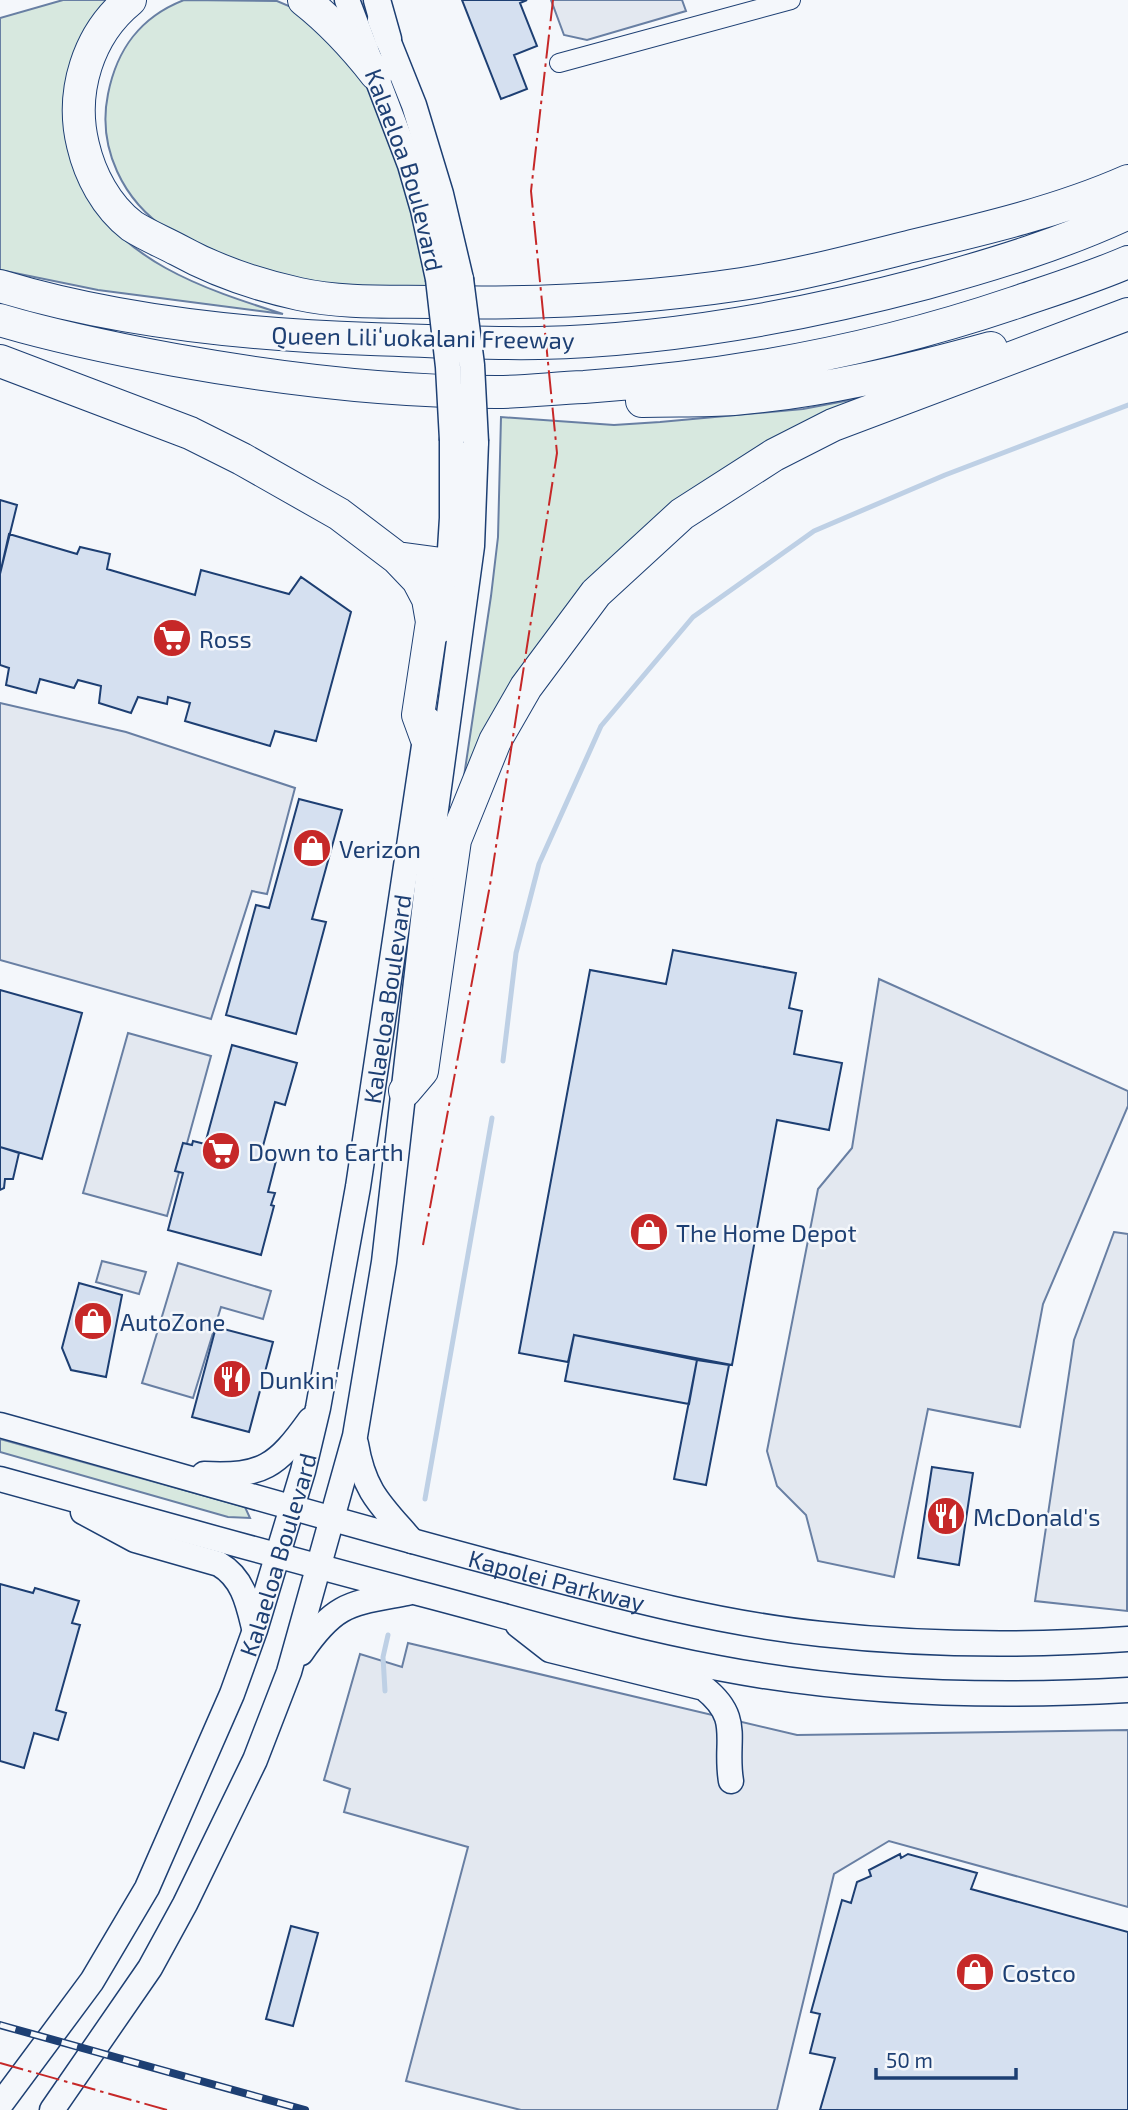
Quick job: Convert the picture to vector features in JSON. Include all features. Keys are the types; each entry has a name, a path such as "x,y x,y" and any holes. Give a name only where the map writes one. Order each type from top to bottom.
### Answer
{"highway":[{"path":"130,0 116,12 97,38 86,61 80,84 80,135 88,164 106,199 132,225 193,258 300,295 357,301 500,303 618,298 743,284 961,235 1100,193 1128,181"},
{"path":"304,0 349,41 376,74"},
{"name":"Queen Liliʻuokalani Freeway","path":"0,286 99,310 276,336 540,343 687,330 761,320 861,300 1003,262 1128,213"},
{"name":"Queen Liliʻuokalani Freeway","path":"0,320 124,350 238,371 391,387 498,392 726,374 823,355 957,322 1102,273 1128,261"},
{"path":"498,392 564,403 734,399 828,385 925,366 1128,312"},
{"path":"405,1091 422,1071 455,839 495,741 526,687 596,593 682,514 774,454 833,425 1128,312"},
{"path":"0,361 190,433 339,514 397,558 418,580 428,599 432,622 418,715 426,737"},
{"path":"397,558 449,565"}],"main road":[{"name":"Kalaeloa Boulevard","path":"347,0 410,165 423,210 449,279"},
{"name":"Kalaeloa Boulevard","path":"52,2110 150,1968 185,1904 255,1760 289,1672 355,1436 384,1262 434,824 472,546 464,441 447,366 449,279 442,194 414,105 371,0"},
{"path":"377,0 388,39"},
{"name":"Kalaeloa Boulevard","path":"0,2105 92,1981 147,1888 222,1717 255,1630 292,1506 318,1408 358,1187 426,737 464,441"},
{"path":"169,1472 223,1475 270,1465 287,1451 318,1408"},
{"name":"Kapolei Parkway","path":"0,1425 412,1541 617,1596 723,1619 808,1633 943,1643 1128,1639"},
{"path":"355,1436 360,1467 366,1483 412,1541"},
{"name":"Kapolei Parkway","path":"0,1479 319,1568 631,1650 718,1668 779,1678 971,1695 1128,1690"},
{"path":"46,1492 135,1540 228,1569 244,1590 255,1630"},
{"path":"289,1672 317,1630 330,1616 357,1603 415,1592"},
{"path":"509,1618 550,1650 704,1688 718,1699 730,1723 728,1763 731,1781"}],"street":[{"path":"559,63 791,0"}],"shaded area":[{"path":"63,0 123,0 107,13 79,180 95,208 116,232 166,268 223,294 283,314 98,290 0,270 0,18"},
{"path":"184,0 277,1 296,9 344,45 383,112 436,291 343,287 265,272 174,234 139,205 127,189 110,153 106,134 108,94 117,63 133,36 155,16"},
{"path":"551,0 682,0 686,11 587,40 564,35"},
{"path":"892,392 659,527 460,803 498,537 501,417 614,425 803,409"},
{"path":"0,703 126,732 295,788 267,894 252,891 211,1019 0,960"},
{"path":"879,979 1128,1091 1128,1106 1043,1304 1020,1427 928,1409 894,1577 818,1561 806,1515 777,1486 767,1451 818,1189 852,1148"},
{"path":"128,1033 211,1056 167,1216 83,1193"},
{"path":"1114,1232 1128,1234 1127,1611 1035,1601 1074,1340"},
{"path":"102,1261 146,1272 139,1294 96,1282"},
{"path":"178,1263 271,1291 263,1319 221,1307 193,1398 142,1383"},
{"path":"0,1439 245,1507 250,1518 228,1517 0,1452"},
{"path":"408,1643 797,1735 1128,1730 1128,1907 889,1841 834,1874 777,2110 521,2110 406,2081 468,1847 344,1812 350,1789 324,1780 360,1654 402,1667"}],"building":[{"path":"462,0 527,0 520,3 537,46 514,55 527,89 501,99"},
{"path":"0,500 17,505 0,574"},
{"name":"Ross","path":"9,534 77,554 80,547 110,554 107,569 195,595 201,570 289,594 301,577 351,612 316,741 275,731 270,746 185,721 190,703 168,697 167,704 138,697 131,713 99,703 101,686 78,680 74,688 40,679 36,693 6,685 9,668 0,665 0,574"},
{"path":"299,799 342,810 312,919 326,922 296,1034 226,1015 256,905 269,908"},
{"name":"The Home Depot","path":"673,950 796,973 789,1008 802,1011 794,1054 842,1063 829,1130 777,1120 732,1365 574,1335 568,1362 519,1353 590,970 666,984"},
{"path":"0,990 82,1013 42,1159 0,1147"},
{"name":"Down to Earth","path":"232,1045 297,1063 285,1105 275,1102 260,1157 276,1161 268,1192 275,1193 271,1205 274,1206 261,1255 168,1230 183,1173 175,1171 183,1143 192,1145 193,1141 205,1144"},
{"path":"0,1147 19,1153 13,1179 5,1179 4,1188 0,1190"},
{"name":"AutoZone","path":"79,1283 122,1295 106,1377 71,1370 62,1348"},
{"name":"Dunkin'","path":"216,1327 273,1342 249,1432 192,1417"},
{"path":"574,1335 697,1360 689,1404 565,1381"},
{"path":"697,1360 729,1365 706,1485 674,1479"},
{"name":"McDonald's","path":"932,1467 973,1473 959,1565 918,1558"},
{"path":"0,1584 33,1593 35,1588 79,1601 72,1623 80,1625 56,1710 66,1713 58,1740 34,1733 24,1768 0,1761"},
{"name":"Costco","path":"900,1854 901,1858 908,1854 977,1873 971,1889 1128,1932 1128,2110 820,2110 835,2058 810,2053 820,2014 811,2012 842,1900 851,1903 857,1882 871,1876 869,1870"},
{"path":"291,1926 318,1933 293,2026 266,2019"}],"waterway":[{"path":"503,1061 516,953 539,864 601,726 693,617 814,531 945,475 1128,405"},
{"path":"425,1499 492,1118"},
{"path":"385,1691 383,1657 388,1635"}],"railway":[{"path":"0,2025 305,2110"}],"power":[{"path":"423,1245 490,885 557,453 531,191 553,0"},
{"path":"0,2063 167,2110"}],"place":[{"name":"Ross","path":"172,638"},
{"name":"Verizon","path":"312,848"},
{"name":"Down to Earth","path":"221,1151"},
{"name":"The Home Depot","path":"649,1232"},
{"name":"AutoZone","path":"93,1321"},
{"name":"Dunkin'","path":"232,1379"},
{"name":"McDonald's","path":"946,1516"},
{"name":"Costco","path":"975,1972"}]}
